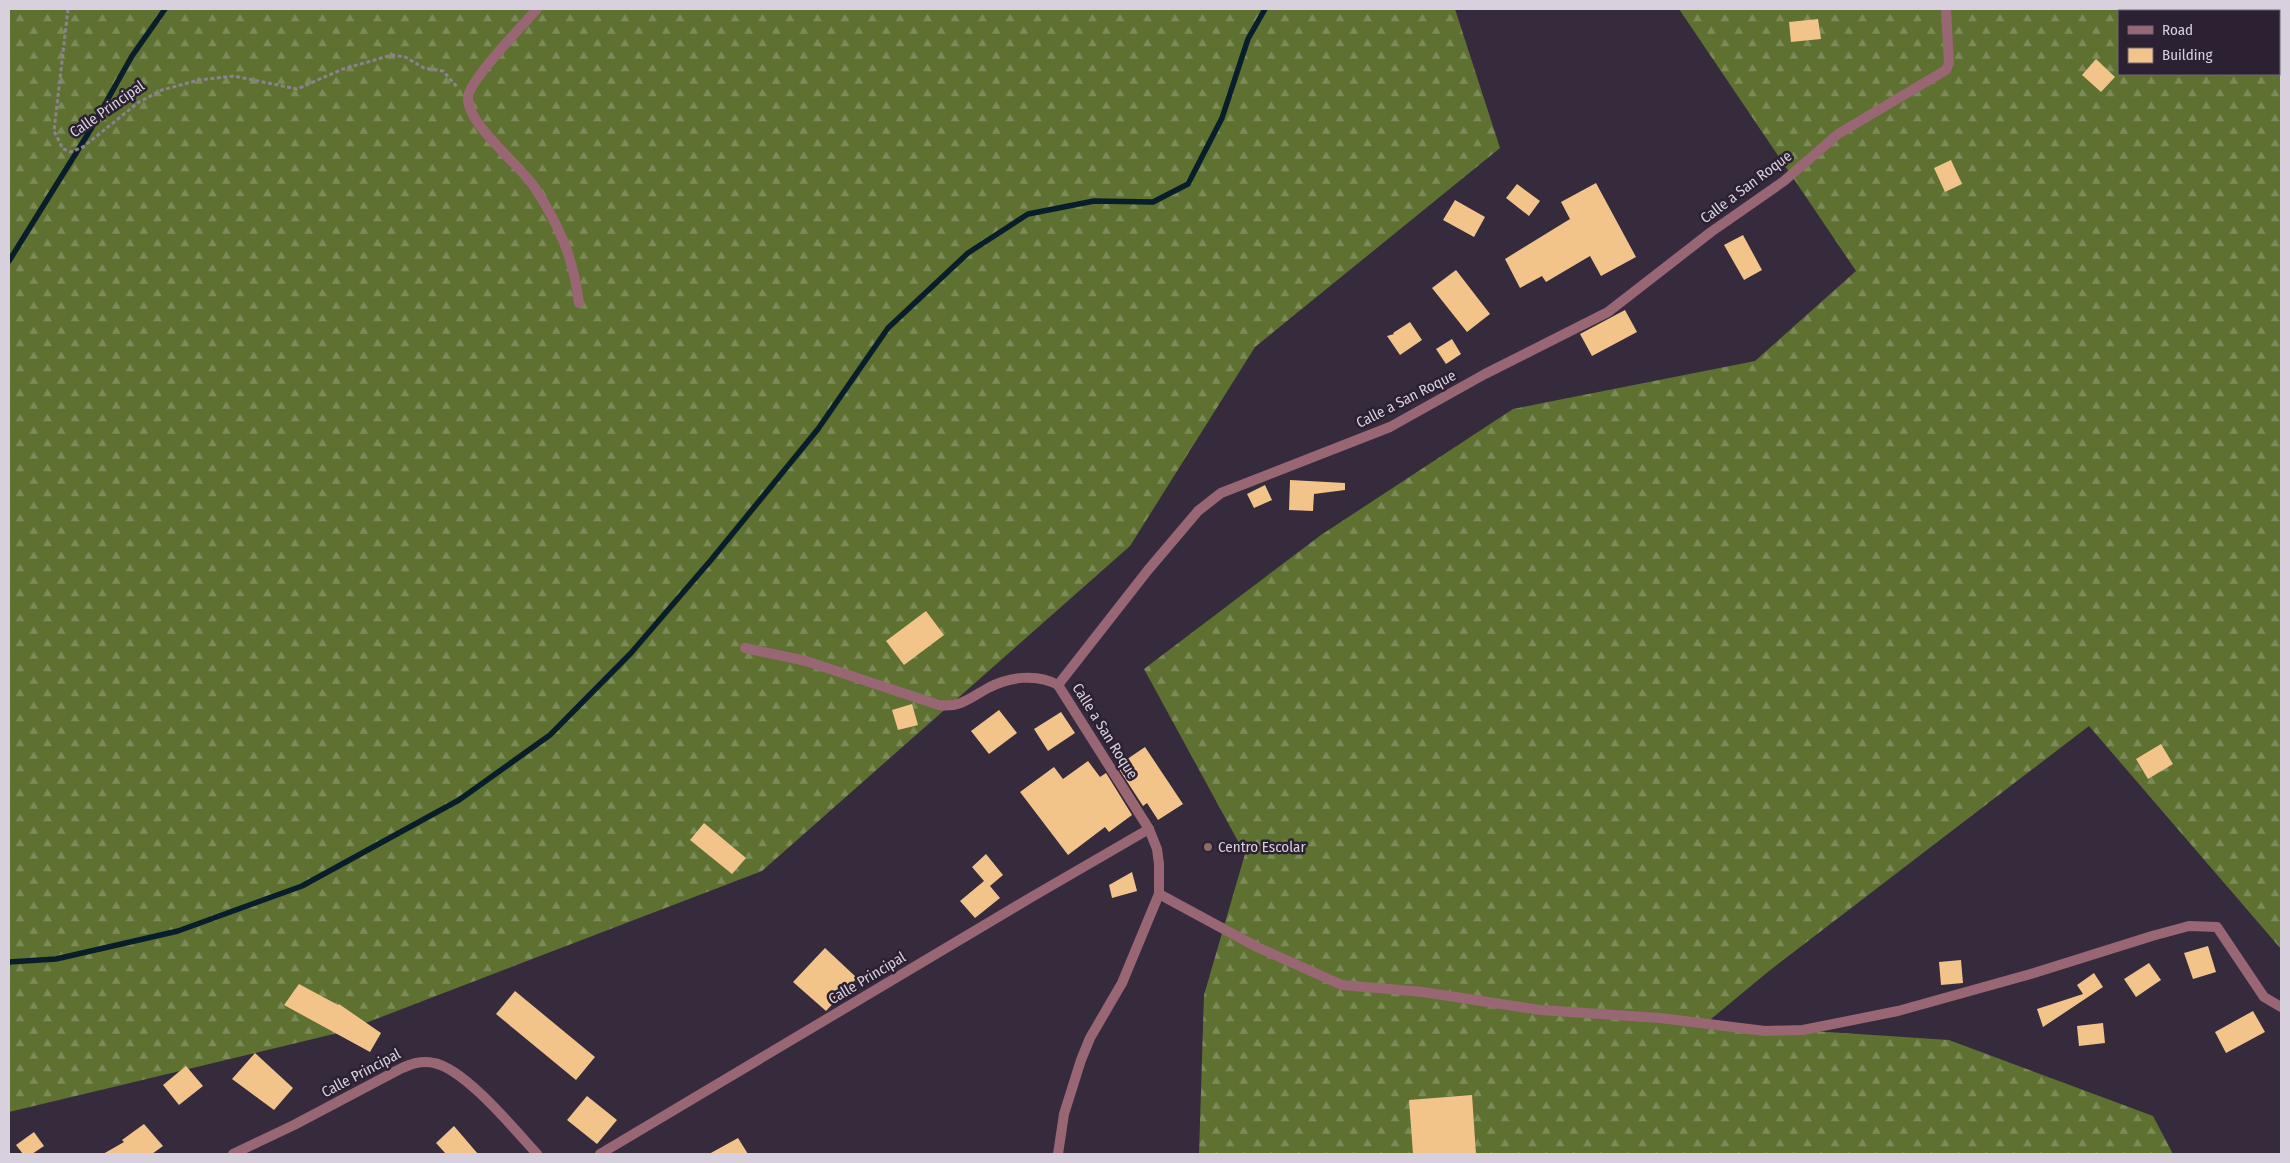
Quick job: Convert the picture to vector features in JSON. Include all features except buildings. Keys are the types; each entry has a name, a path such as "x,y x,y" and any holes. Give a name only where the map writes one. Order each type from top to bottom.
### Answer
{"street":[{"path":"537,9 477,78 468,96 469,107 478,124 534,186 563,238 573,263 579,303"},
{"name":"Calle a San Roque","path":"1159,894 1160,864 1157,849 1149,829 1058,685 1148,570 1211,500 1240,484 1390,427 1485,374 1608,312 1711,232 1784,181 1838,134 1946,70 1948,63 1946,9"},
{"path":"745,648 806,661 939,705 960,705 1001,682 1021,678 1038,677 1058,685"},
{"name":"Calle Principal","path":"600,1154 1149,829"},
{"path":"1058,1154 1064,1114 1081,1060 1090,1038 1122,983 1159,894 1256,947 1342,985 1423,992 1540,1010 1660,1018 1765,1031 1803,1030 1898,1011 2034,973 2188,926 2217,927 2264,997 2281,1007"},
{"name":"Calle Principal","path":"233,1154 294,1126 400,1069 414,1063 424,1062 436,1063 451,1070 480,1093 537,1154"}],"path":[{"name":"Calle Principal","path":"68,9 54,131 63,149 70,152 83,148 139,102 162,90 199,80 234,76 297,89 343,69 392,54 405,57 424,68 443,71 468,96"}],"green space":[{"path":"9,9 1455,9 1500,148 1255,347 1130,546 762,871 342,1032 9,1112"},
{"path":"1679,9 2281,9 2281,949 2089,726 1769,971 1705,1024 1949,1040 2153,1116 2173,1154 1199,1154 1204,995 1245,854 1144,669 1321,535 1513,409 1755,361 1856,271"}],"waterway":[{"path":"9,261 91,129 132,56 165,9"},
{"path":"9,962 56,959 178,931 302,886 459,800 550,735 631,653 711,560 818,429 888,328 968,253 1028,214 1094,201 1153,202 1188,184 1222,118 1248,39 1265,9"}],"place":[{"name":"Centro Escolar","path":"1208,847"}]}
